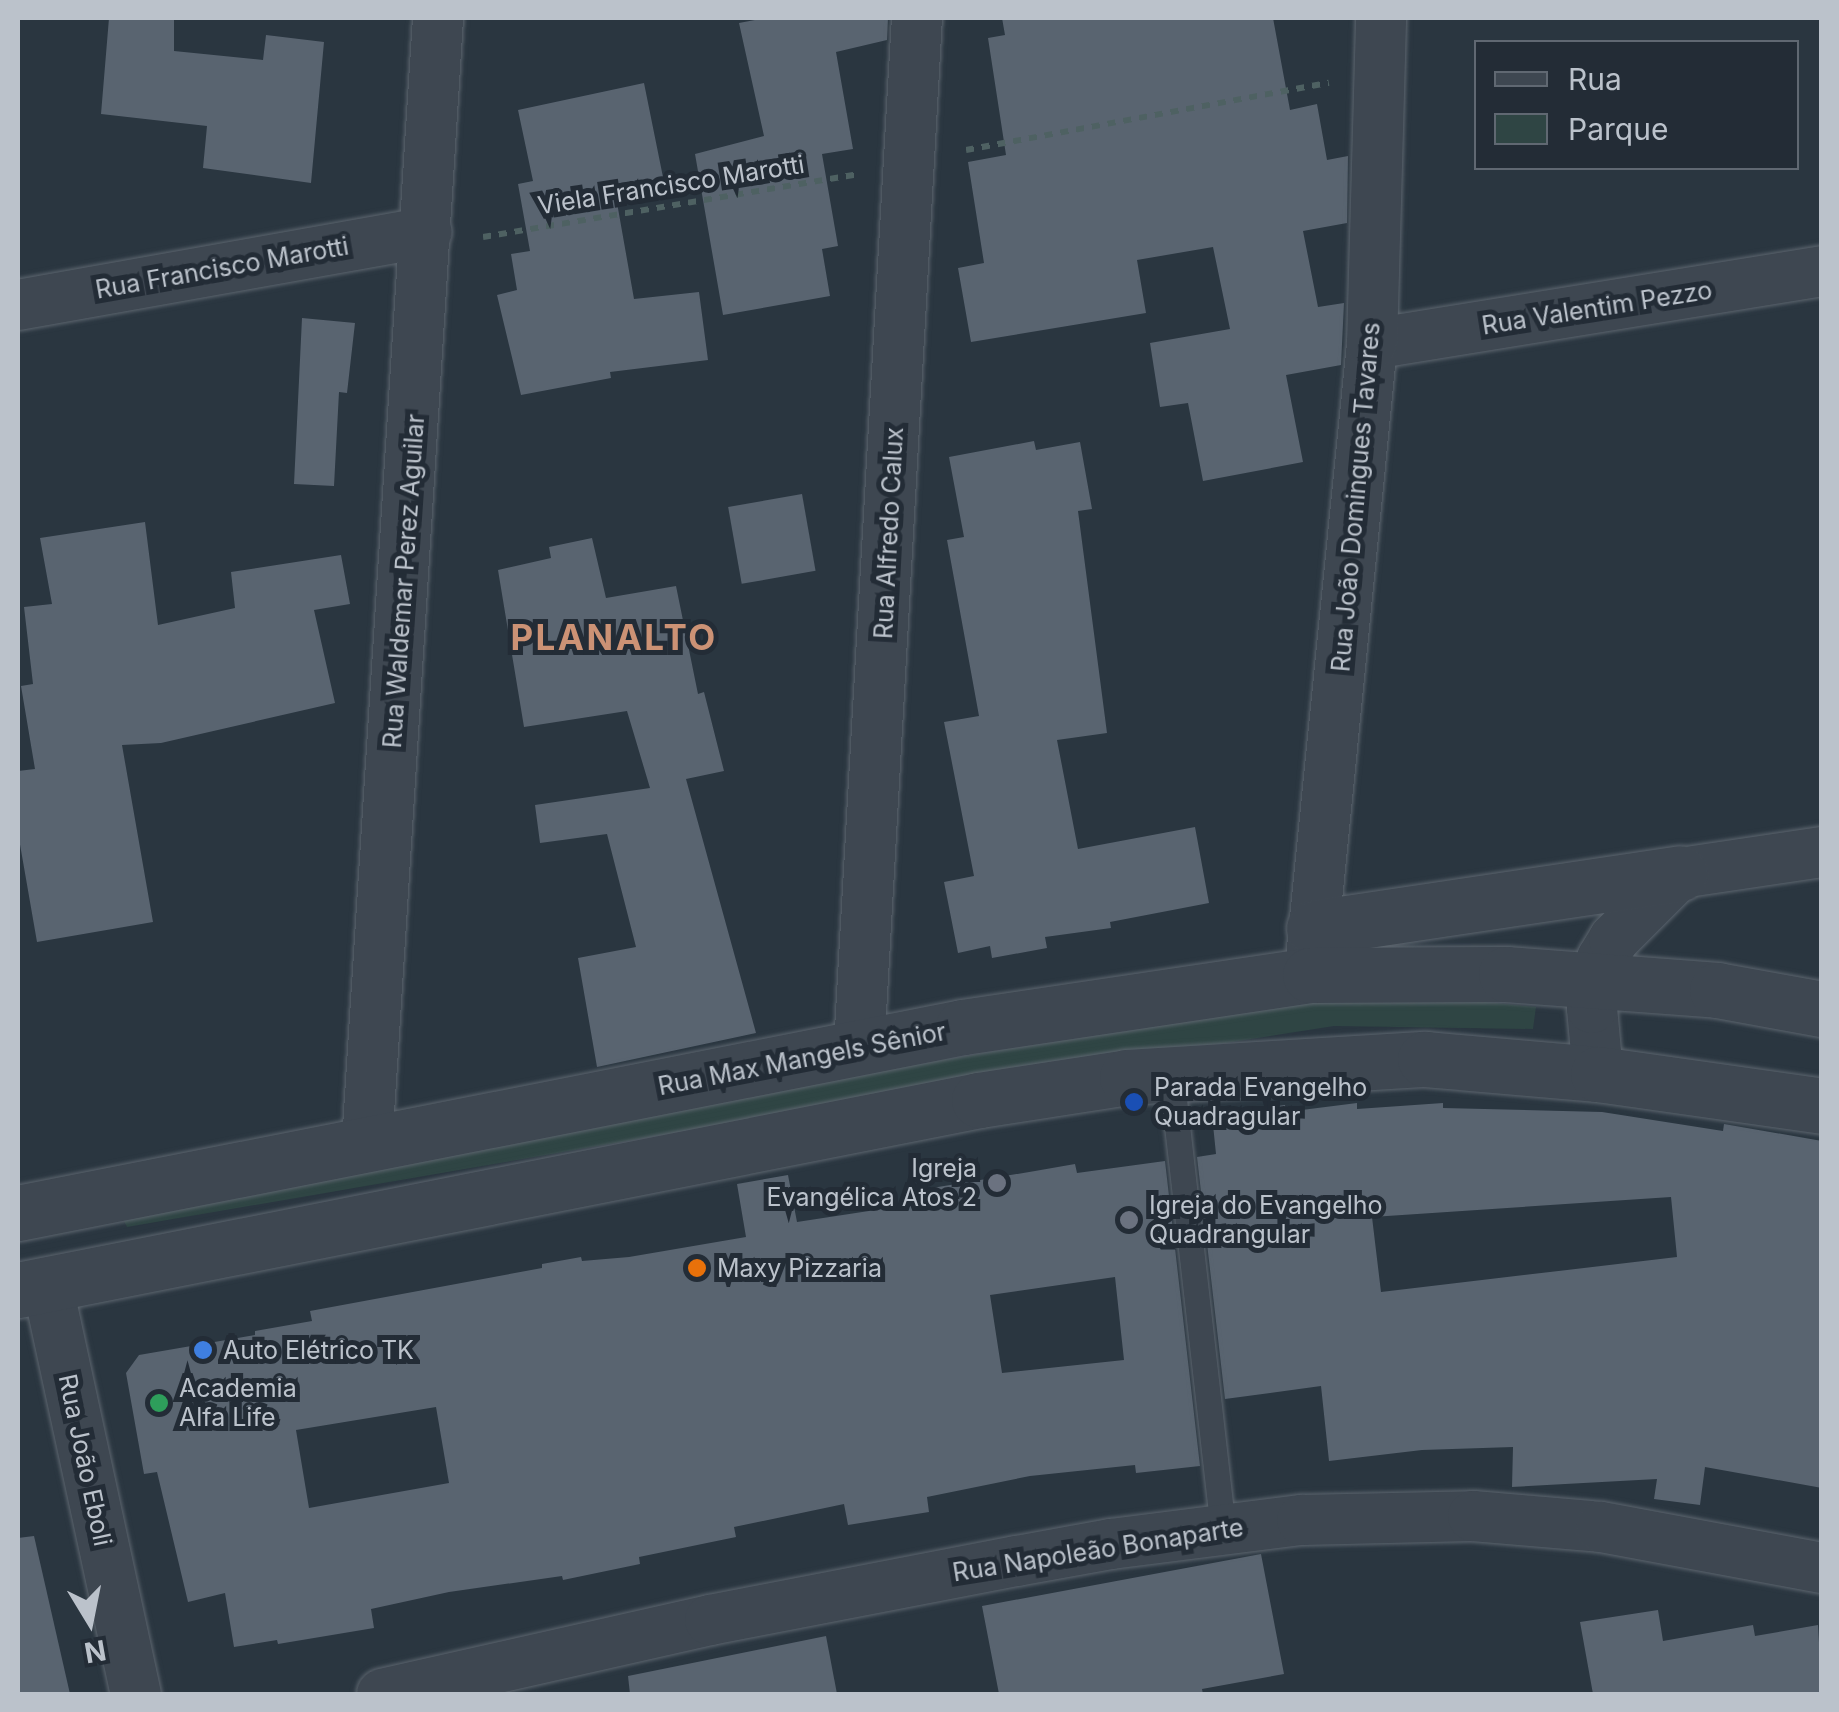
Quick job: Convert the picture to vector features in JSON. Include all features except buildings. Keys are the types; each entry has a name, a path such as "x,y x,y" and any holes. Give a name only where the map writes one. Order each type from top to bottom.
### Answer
{"street":[{"name":"Rua Waldemar Perez Aguilar","path":"368,1144 428,232 438,18"},
{"name":"Rua Alfredo Calux","path":"859,1048 917,18"},
{"name":"Rua João Domingues Tavares","path":"1312,952 1372,344 1381,18"},
{"name":"Rua Francisco Marotti","path":"18,304 428,232"},
{"name":"Rua Valentim Pezzo","path":"1372,344 1822,271"},
{"path":"1312,952 1680,873 1822,852"},
{"path":"1598,1074 1592,1008 1595,981 1614,939 1680,873"},
{"name":"Rua Max Mangels Sênior","path":"18,1213 1080,1007 1312,952 1506,974 1717,990 1822,1009"},
{"path":"32,1286 979,1100 1171,1074 1425,1060 1598,1074 1811,1100"},
{"name":"Rua João Eboli","path":"32,1286 136,1694"},
{"name":"Rua Napoleão Bonaparte","path":"382,1694 710,1620 1111,1544 1302,1520 1472,1516 1601,1527 1822,1568"}],"lane":[{"path":"1171,1074 1223,1529"}],"path":[{"path":"966,150 1330,83"},
{"name":"Viela Francisco Marotti","path":"482,237 867,173"}],"green space":[{"path":"1347,998 1446,998 1536,1007 1533,1029 1334,1026 913,1092 127,1227 115,1204 1191,1017"}],"place":[{"name":"Parada Evangelho Quadragular","path":"1134,1102"},
{"name":"Igreja Evangélica Atos 2","path":"997,1183"},
{"name":"Igreja do Evangelho Quadrangular","path":"1129,1220"},
{"name":"Maxy Pizzaria","path":"697,1268"},
{"name":"Auto Elétrico TK","path":"203,1350"},
{"name":"Academia Alfa Life","path":"159,1403"}],"district":[{"name":"PLANALTO","path":"614,637"}]}
